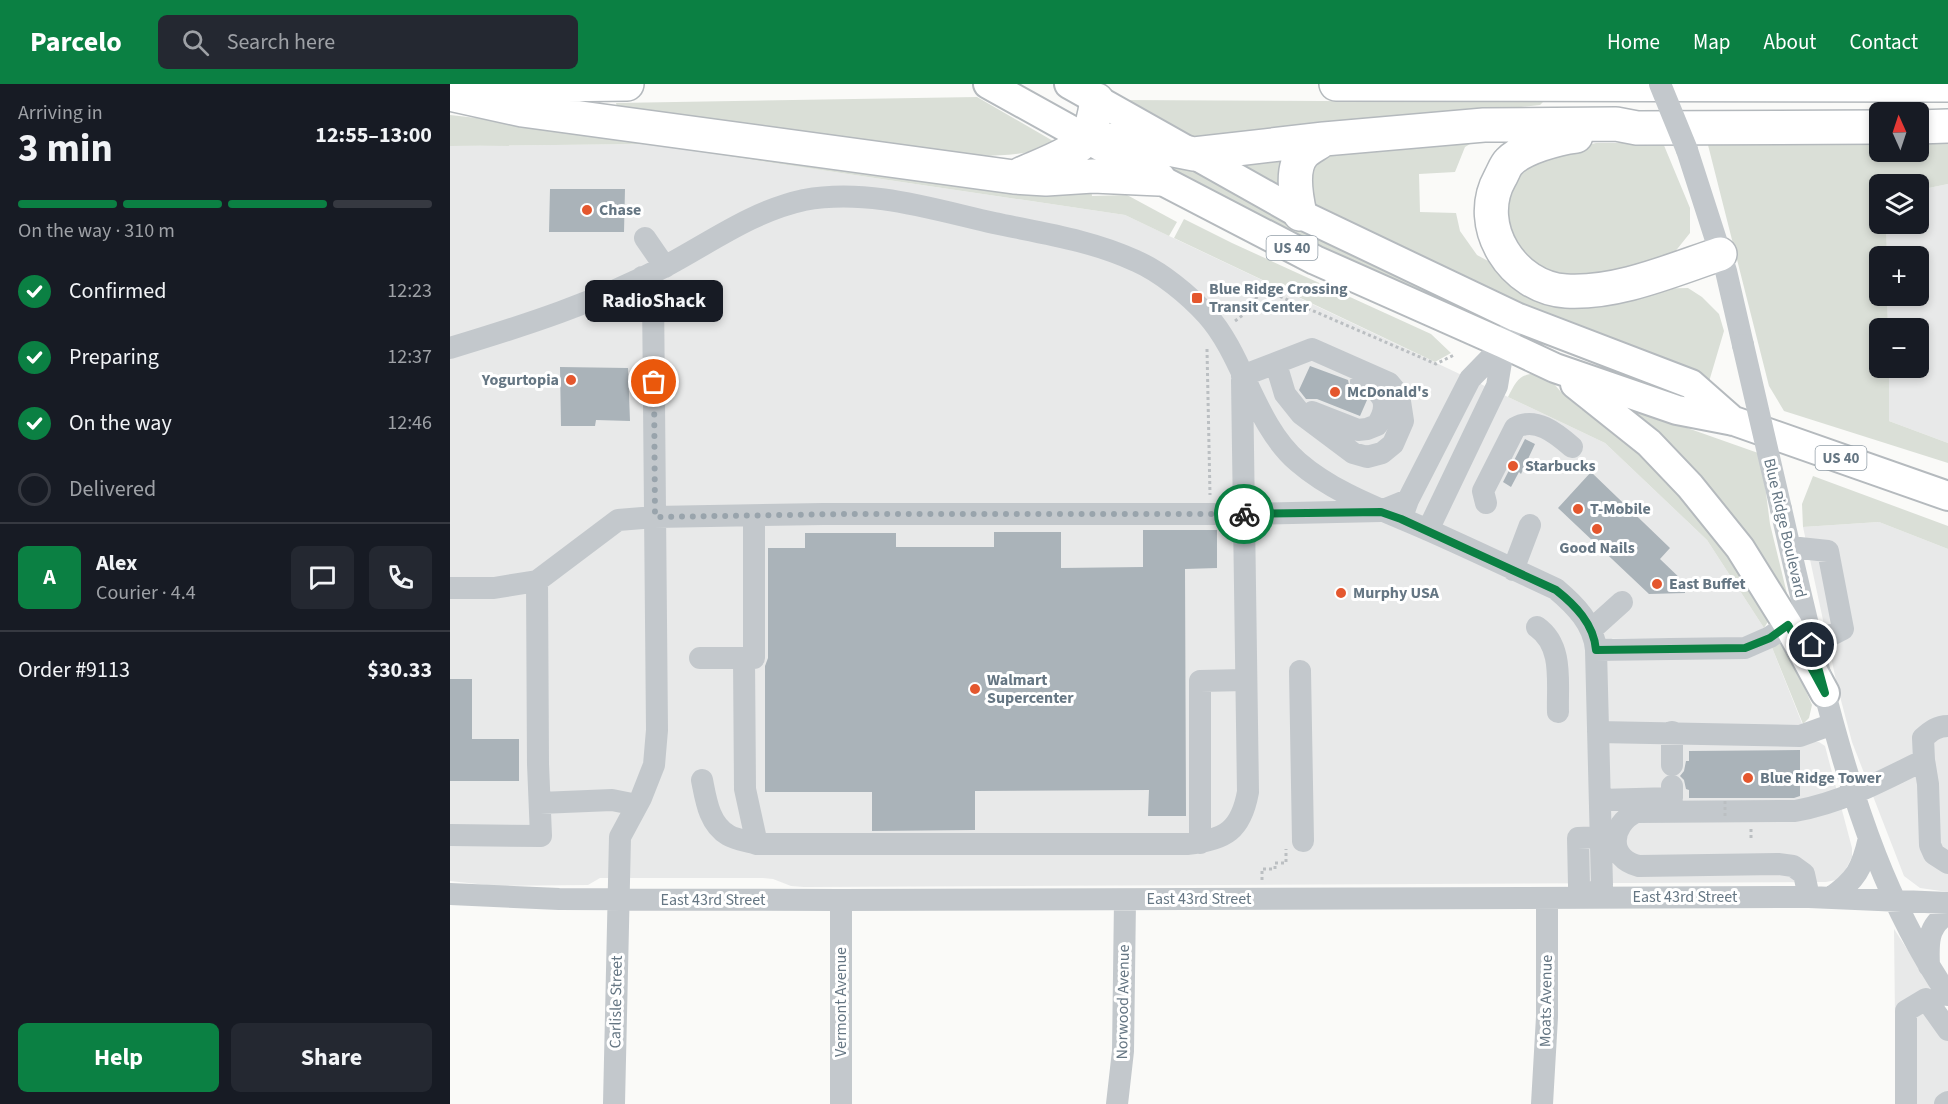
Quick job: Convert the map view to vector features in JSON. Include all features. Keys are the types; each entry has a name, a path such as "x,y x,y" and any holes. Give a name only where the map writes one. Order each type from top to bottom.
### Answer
{"highway":[{"path":"450,86 627,84"},
{"path":"1336,84 1948,86"},
{"path":"450,94 522,110 1014,177 1046,179 1093,176 1159,179"},
{"path":"1014,177 1072,149 1086,138 1093,122 1097,100"},
{"path":"1086,138 1194,154 1324,139 1484,125 1616,124 1637,128"},
{"path":"1929,127 1948,126"},
{"path":"1720,254 1622,286 1566,291 1541,286 1520,273 1506,258 1498,244 1491,213 1496,186 1509,162 1555,139 1637,128 1869,127"},
{"path":"1300,214 1296,190 1296,168 1303,154 1324,139"}],"main road":[{"name":"US 40","path":"988,84 1159,179 1315,260 1555,368 1677,410 1734,421 1948,496"},
{"name":"US 40","path":"1069,84 1300,214 1516,317 1691,384 1734,421"},
{"path":"1555,368 1649,443 1690,486 1740,548 1788,625 1825,693"}],"street":[{"name":"Blue Ridge Boulevard","path":"1660,84 1687,150 1720,254 1812,645 1853,795 1893,901 1948,995"},
{"path":"450,348 564,311 665,267 741,223 782,206 837,196 861,196 900,202 1082,242 1139,262 1181,292 1207,315 1220,332 1267,422 1294,459 1334,487 1397,510 1428,530 1556,590 1572,603 1594,639 1601,837 1578,838 1579,886 1591,897"},
{"path":"645,238 665,267"},
{"name":"Carlisle Street","path":"614,1104 620,837 654,765 657,730 653,292 642,277"},
{"path":"1428,530 1497,386 1504,344 1516,317"},
{"path":"1397,510 1470,379 1504,344"},
{"path":"1242,376 1312,349 1389,382 1399,395 1403,421 1393,444 1382,453 1367,457 1353,453 1293,406 1286,394 1276,364"},
{"path":"1293,406 1334,419 1358,430 1377,425 1384,408 1382,397 1376,388 1330,369 1312,349"},
{"path":"702,780 706,803 714,823 729,835 757,844 1200,843 1232,830 1244,811 1248,792 1242,376"},
{"path":"1486,503 1483,491 1515,428 1528,423 1535,424 1552,432 1572,447"},
{"path":"450,588 494,588 537,581 618,520 655,517 1042,513 1244,514 1397,510"},
{"path":"754,516 745,789 757,844"},
{"path":"1514,570 1530,525"},
{"path":"1790,548 1828,551 1843,630 1812,645"},
{"path":"450,835 541,836 538,764 537,581"},
{"path":"1594,639 1622,602"},
{"path":"1594,639 1745,648 1770,638 1788,625"},
{"path":"1537,627 1551,640 1555,651 1558,712"},
{"path":"700,658 749,658"},
{"path":"1300,671 1303,841"},
{"path":"1200,843 1200,681 1245,680"},
{"path":"1598,732 1800,736 1833,724"},
{"path":"1948,726 1940,726 1923,738 1928,784 1930,845 1934,854 1948,863"},
{"path":"1600,800 1672,798 1672,732"},
{"path":"1869,838 1864,861 1851,882 1819,897 1804,874 1793,866 1778,864 1639,866 1628,863 1619,856 1616,845 1620,823 1626,816 1636,812 1795,811 1853,795 1924,760"},
{"path":"540,803 612,800 637,805"},
{"name":"East 43rd Street","path":"450,894 618,900 1819,897 1948,903"},
{"name":"Moats Avenue","path":"1542,1104 1547,1017 1547,898"},
{"name":"Vermont Avenue","path":"841,900 842,1104"},
{"name":"Norwood Avenue","path":"1117,1104 1123,1050 1125,900"},
{"path":"1929,966 1930,934 1933,926 1941,917 1948,914"},
{"path":"1906,1104 1906,1011 1926,999 1948,1030"}],"path":[{"path":"1228,324 1243,315 1261,292 1266,290 1436,364 1454,355"},
{"path":"1207,341 1210,500"},
{"path":"1725,801 1725,817"},
{"path":"1262,880 1262,869 1275,869 1275,865"}],"shaded area":[{"path":"977,97 1060,145 1021,154 981,156 617,107 616,103"},
{"path":"1120,100 1543,102 1540,105 1197,140"},
{"path":"450,115 1091,187 1092,196 1127,195 1177,222 1169,236 1125,215 646,144 450,146"},
{"path":"1488,133 1465,147 1455,172 1419,174 1420,212 1456,213 1460,231 1477,255 1512,274 1555,291 1688,288 1702,297 1719,314 1724,331 1708,385 1541,315 1314,207 1305,166 1316,155"},
{"path":"1596,143 1663,143 1690,208 1690,233 1670,258 1617,275 1573,276 1536,267 1516,248 1502,205 1510,186 1525,167 1547,155"},
{"path":"1948,143 1948,184 1929,188 1929,174 1869,174 1869,234 1886,234 1887,246 1869,246 1869,306 1887,306 1888,318 1869,318 1869,378 1889,378 1889,421 1948,443 1948,463 1784,411 1769,386 1708,145 1869,144 1869,162 1929,162 1929,144"},
{"path":"646,144 1125,215 1605,443 1707,540 1764,628 1743,638 1613,638 1586,652 1771,645 1809,741 1819,742 1825,746 1852,848 1852,857 1841,879 1826,882 804,887 791,886 763,878 600,878 588,885 496,886 450,881 450,146"},
{"path":"1121,145 1179,160 1311,235 1457,304 1480,320 1284,237"},
{"path":"1290,148 1280,170 1277,192 1229,166"},
{"path":"1948,184 1948,443 1889,421 1889,378 1929,378 1929,318 1888,318 1887,306 1929,306 1929,246 1887,246 1886,234 1929,234 1929,188"},
{"path":"1184,219 1431,334 1451,353 1435,362 1174,238"},
{"path":"1539,373 1550,379 1582,410 1597,410 1716,528 1769,620 1764,628 1707,540 1605,443 1508,397 1519,379"},
{"path":"1608,400 1761,454 1770,524 1789,602"},
{"path":"1813,476 1948,526 1948,549 1879,522 1803,527 1802,504"},
{"path":"1879,522 1948,549 1948,892 1920,888 1904,876 1852,742 1837,685 1803,527"},
{"path":"1782,643 1786,645 1812,705 1809,718 1803,724 1771,645"},
{"path":"1894,929 1948,1012 1948,1104 1896,1104"}],"building":[{"name":"Chase","path":"550,189 625,189 624,232 549,232"},
{"name":"McDonald's","path":"1310,366 1348,380 1350,390 1367,400 1360,416 1317,399 1306,399 1299,390"},
{"path":"560,367 628,368 630,421 596,420 595,426 561,426"},
{"path":"1525,439 1535,444 1521,474 1519,472 1511,487 1503,482"},
{"path":"1591,472 1670,548 1660,559 1685,583 1685,593 1649,594 1558,508"},
{"name":"Walmart Supercenter","path":"1143,530 1217,530 1217,568 1185,569 1186,816 1148,816 1149,790 975,791 975,830 872,831 872,792 765,792 768,548 805,548 805,533 896,533 896,547 994,547 994,532 1061,532 1061,568 1143,567"},
{"path":"450,679 472,679 472,739 519,739 519,781 450,781"},
{"name":"Blue Ridge Tower","path":"1800,750 1800,796 1794,798 1689,798 1689,790 1686,789 1684,780 1680,776 1684,771 1686,761 1689,761 1689,751"}],"way so far":[{"path":"654,382 655,517 846,514 1244,514"}],"place":[{"name":"Chase","path":"587,210"},
{"name":"Blue Ridge Crossing Transit Center","path":"1197,298"},
{"name":"Yogurtopia","path":"571,380"},
{"name":"RadioShack","path":"654,382"},
{"name":"McDonald's","path":"1335,392"},
{"name":"Starbucks","path":"1513,466"},
{"name":"T-Mobile","path":"1578,509"},
{"name":"Good Nails","path":"1597,529"},
{"name":"East Buffet","path":"1657,584"},
{"name":"Murphy USA","path":"1341,593"},
{"name":"Walmart Supercenter","path":"975,689"},
{"name":"Blue Ridge Tower","path":"1748,778"}],"route":[{"path":"1244,514 1381,512 1401,519 1556,590 1572,603 1592,629 1596,650 1732,650 1756,645 1788,625 1825,693 1812,645"}]}
